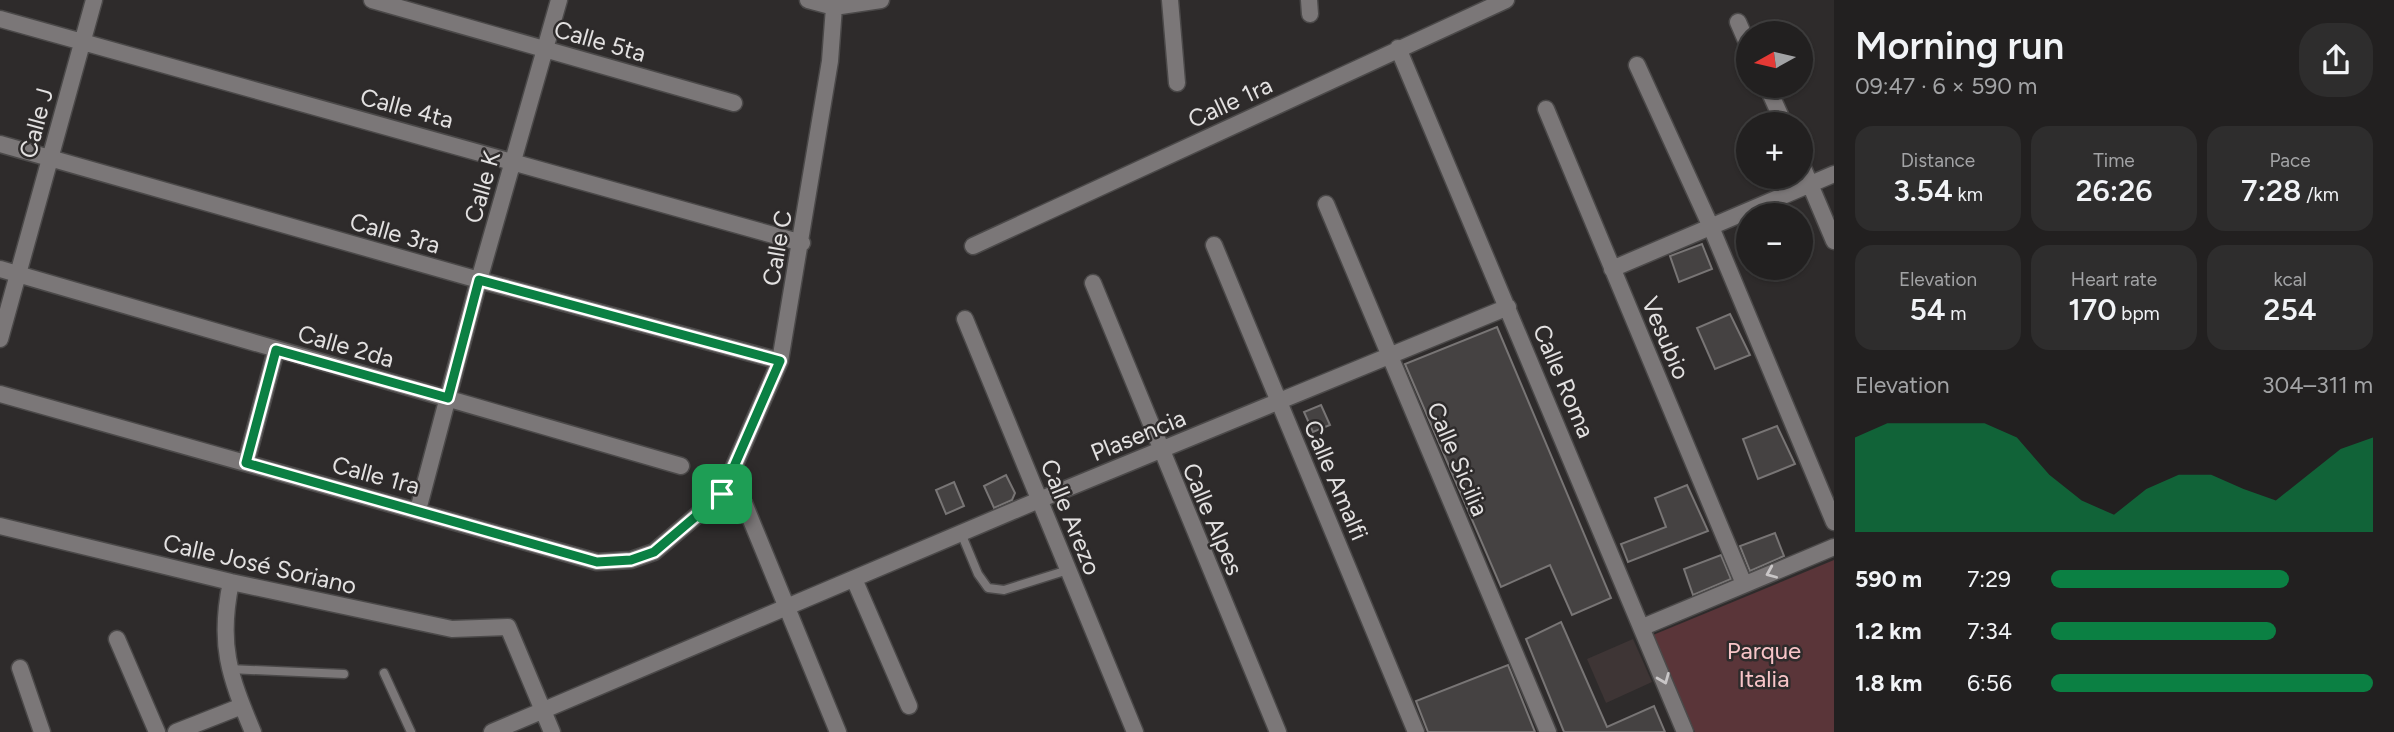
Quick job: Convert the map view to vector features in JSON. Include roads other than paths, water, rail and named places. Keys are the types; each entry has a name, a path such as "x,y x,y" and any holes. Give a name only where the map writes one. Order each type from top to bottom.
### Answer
{"street":[{"name":"Calle J","path":"0,339 94,0"},
{"name":"Calle 5ta","path":"372,0 734,103"},
{"name":"Calle K","path":"418,510 479,280 559,0"},
{"path":"808,0 833,4 881,0"},
{"path":"1170,0 1177,83"},
{"name":"Calle 1ra","path":"973,246 1506,0"},
{"name":"Calle C","path":"722,494 780,361 802,243 830,61 833,4"},
{"name":"Calle 4ta","path":"0,19 513,160 802,243"},
{"name":"Calle Roma","path":"1398,48 1685,732"},
{"path":"1637,65 1711,227 1834,522"},
{"name":"Vesubio","path":"1546,109 1744,584"},
{"name":"Calle 3ra","path":"0,144 479,280 780,361"},
{"path":"1813,183 1834,174"},
{"path":"1612,269 1798,189"},
{"path":"1812,189 1834,241"},
{"name":"Calle Sicilia","path":"1326,205 1548,732"},
{"name":"Calle Amalfi","path":"1214,245 1416,732"},
{"name":"Calle 2da","path":"0,269 681,466"},
{"name":"Calle Alpes","path":"1093,283 1278,732"},
{"name":"Plasencia","path":"492,732 1039,500 1508,307"},
{"name":"Calle Arezo","path":"965,319 1135,732"},
{"path":"246,463 276,350"},
{"name":"Calle 1ra","path":"0,394 597,562 631,560 654,552 722,494"},
{"path":"722,494 744,503 838,732"},
{"name":"Calle José Soriano","path":"0,526 231,582 452,629 503,626 512,630 542,710"},
{"path":"1643,627 1834,547"},
{"path":"854,579 909,706"},
{"path":"231,582 223,636 229,669 253,732"},
{"path":"117,639 157,732"},
{"path":"20,668 42,732"},
{"path":"177,732 242,706"},
{"path":"542,710 552,732"}],"lane":[{"path":"961,533 978,574 988,588 1004,590 1068,570"},
{"path":"229,669 344,674"},
{"path":"384,673 411,732"}],"park label":[{"name":"Parque Italia","path":"1764,664"}]}
